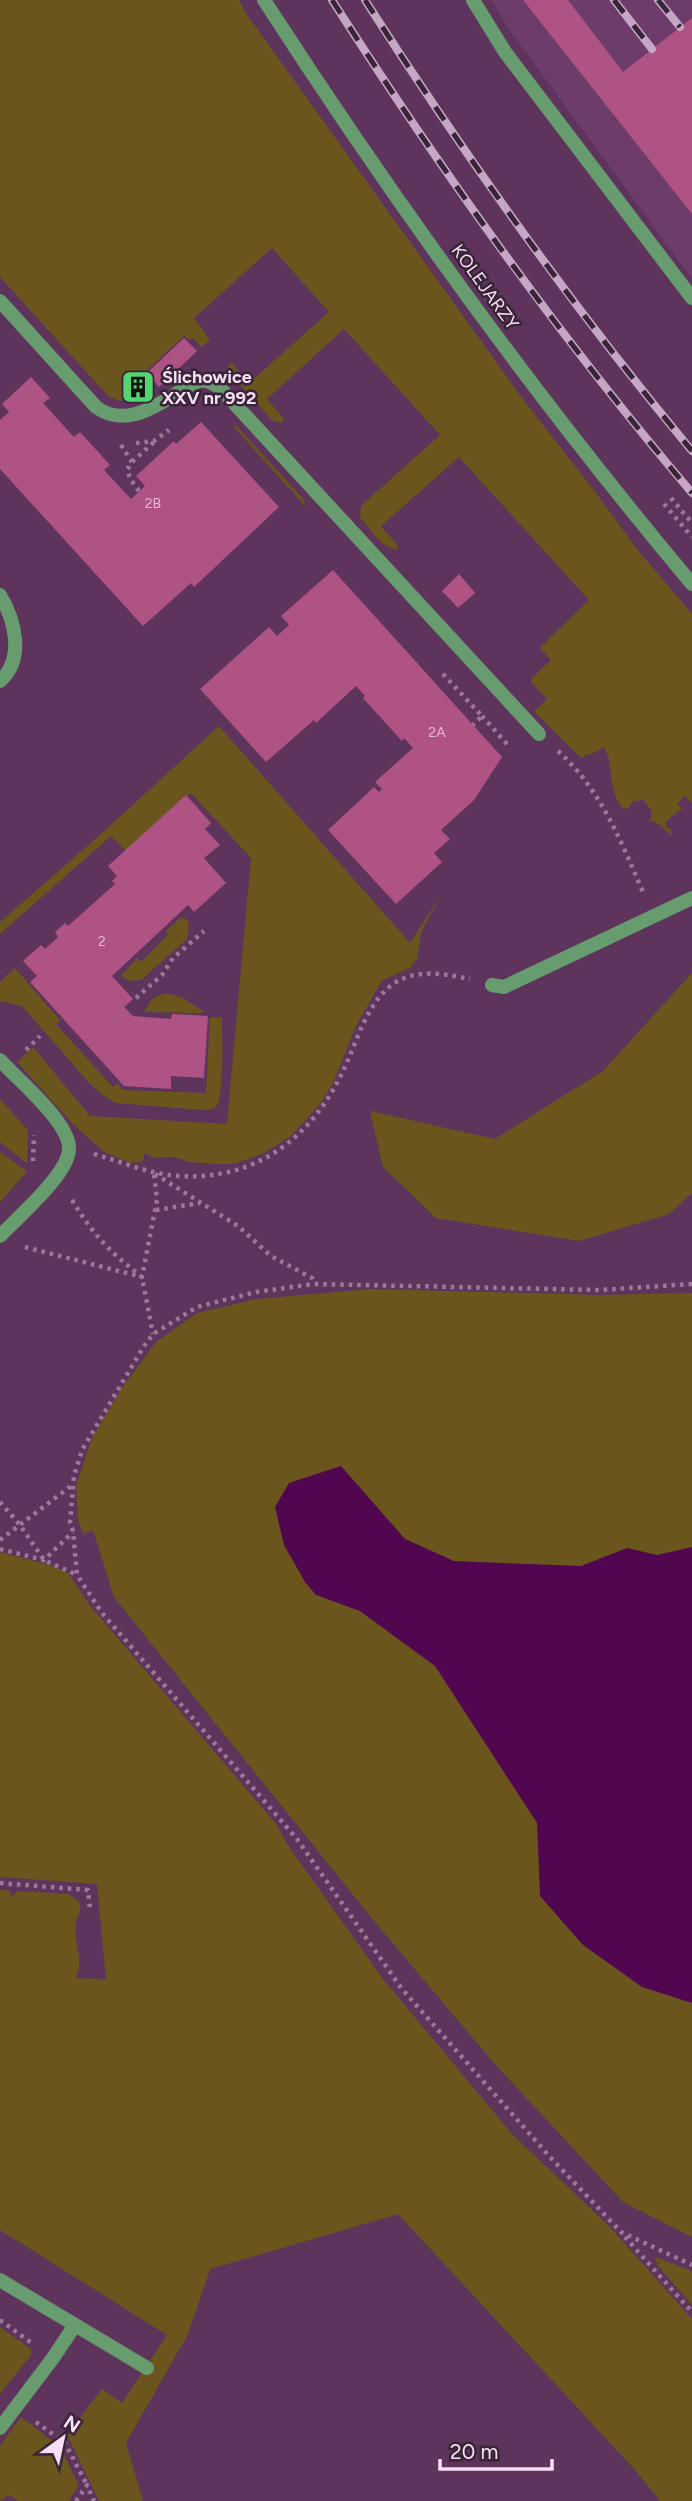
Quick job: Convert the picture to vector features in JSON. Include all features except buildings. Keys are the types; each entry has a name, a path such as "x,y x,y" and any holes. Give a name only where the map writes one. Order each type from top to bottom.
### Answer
{"street":[{"name":"KOLEJARZY","path":"264,0 315,79 488,326 551,410 692,584"},
{"path":"473,0 505,52 692,298"},
{"path":"0,301 96,407 112,416 123,417 147,410 197,382 211,383 220,388 539,734"},
{"path":"0,595 15,631 16,652 6,676 0,681"},
{"path":"492,985 504,987 653,914 692,898"},
{"path":"0,1060 49,1111 70,1147 68,1158 56,1177 2,1234"},
{"path":"0,2280 147,2368"},
{"path":"0,2428 75,2325"}],"path":[{"path":"139,491 127,470 154,442"},
{"path":"121,444 132,462"},
{"path":"671,498 692,523"},
{"path":"664,504 692,537"},
{"path":"539,734 569,762 612,820 653,914"},
{"path":"138,1005 135,997 162,975 173,958 204,931"},
{"path":"70,1147 154,1173 205,1176 235,1172 251,1166 283,1148 299,1135 319,1110 341,1076 371,1010 393,984 421,974 439,974 492,985"},
{"path":"17,1058 40,1036"},
{"path":"33,1127 33,1162"},
{"path":"154,1173 238,1226 271,1256 312,1278 313,1284"},
{"path":"153,1334 142,1277 156,1210 154,1173"},
{"path":"56,1177 90,1229 113,1254 142,1277"},
{"path":"156,1210 200,1203"},
{"path":"2,1234 25,1247 142,1277"},
{"path":"685,1284 692,1278"},
{"path":"692,1284 599,1290 313,1284 256,1292 197,1307 153,1334 103,1412 82,1450 72,1486 71,1523 77,1575 102,1613 297,1839 402,1989 550,2157 692,2312"},
{"path":"0,1540 72,1486"},
{"path":"0,1502 44,1560"},
{"path":"44,1560 73,1531"},
{"path":"0,1549 44,1560 77,1575"},
{"path":"0,1884 88,1890 90,1909"},
{"path":"621,2232 692,2265"},
{"path":"0,2320 53,2358"},
{"path":"16,2407 65,2443 94,2501"},
{"path":"76,2501 87,2486"}],"shaded area":[{"path":"0,0 239,0 522,398 637,549 692,614 692,803 685,796 677,804 685,810 681,809 665,822 673,836 654,821 650,821 652,811 643,800 633,801 629,808 623,809 614,793 604,747 581,758 534,711 547,699 531,682 532,678 551,660 540,648 589,600 459,457 381,526 398,546 397,549 382,542 360,517 361,506 440,435 344,329 267,399 283,418 281,423 272,420 231,375 228,368 230,362 250,382 329,312 272,248 194,318 210,340 201,347 193,338 189,340 184,336 146,371 143,369 125,386 136,399 124,398 121,401 108,396 0,277"},
{"path":"491,0 692,0 692,279 511,32"},
{"path":"236,425 304,500 306,507 234,427"},
{"path":"219,726 410,943 443,892 421,932 417,959 410,968 383,980 378,987 355,1028 334,1081 320,1104 291,1136 264,1153 234,1164 190,1162 174,1157 153,1158 145,1153 142,1162 131,1163 104,1152 73,1124 17,1062 33,1047 90,1116 227,1124 251,858 191,793 126,851 111,836 0,934 0,922"},
{"path":"181,917 189,923 187,939 141,980 129,981 121,976 137,958 141,962 168,935 166,931"},
{"path":"15,968 60,1020 56,1024 113,1087 117,1083 123,1090 206,1093 210,1018 222,1017 222,1077 217,1105 213,1109 202,1110 116,1103 104,1096 91,1085 22,1006 0,1001 0,982"},
{"path":"692,973 692,1193 669,1214 579,1241 436,1218 383,1167 370,1111 495,1139 603,1071"},
{"path":"165,993 181,997 203,1011 202,1013 144,1012 152,999"},
{"path":"0,1099 28,1130 27,1163 0,1142"},
{"path":"0,1152 27,1171 0,1202"},
{"path":"371,1289 598,1295 692,1293 692,2237 623,2202 493,2062 370,1916 114,1597 93,1530 83,1534 78,1520 76,1486 92,1438 122,1388 156,1342 197,1313 257,1299"},
{"path":"341,1466 405,1539 454,1561 581,1566 627,1548 657,1555 692,1547 692,2003 642,1987 583,1945 540,1896 537,1823 435,1666 360,1611 316,1595 305,1582 284,1545 275,1507 289,1483"},
{"path":"0,1552 50,1565 68,1573 91,1607 277,1825 287,1844 383,1979 513,2135 609,2226 692,2319 692,2501 660,2501 636,2471 398,2214 210,2269 188,2334 126,2443 143,2501 99,2501 67,2435 102,2389 122,2403 167,2335 0,2230 0,1890 9,1890 12,1897 18,1891 68,1894 76,1898 80,1908 75,1929 79,1965 75,1978 106,1979 97,1884 0,1877"},
{"path":"655,2257 692,2271 692,2305 658,2266"},
{"path":"0,2327 31,2349 31,2355 0,2394"},
{"path":"21,2417 60,2447 79,2485 69,2501 19,2501 9,2495 0,2501 0,2446"}],"railway":[{"path":"332,0 416,128 504,253 596,375 692,493"},
{"path":"365,0 521,230 605,342 692,451"},
{"path":"614,0 652,49"},
{"path":"658,0 680,27"}],"place":[{"name":"Ślichowice XXV nr 992","path":"138,387"}]}
